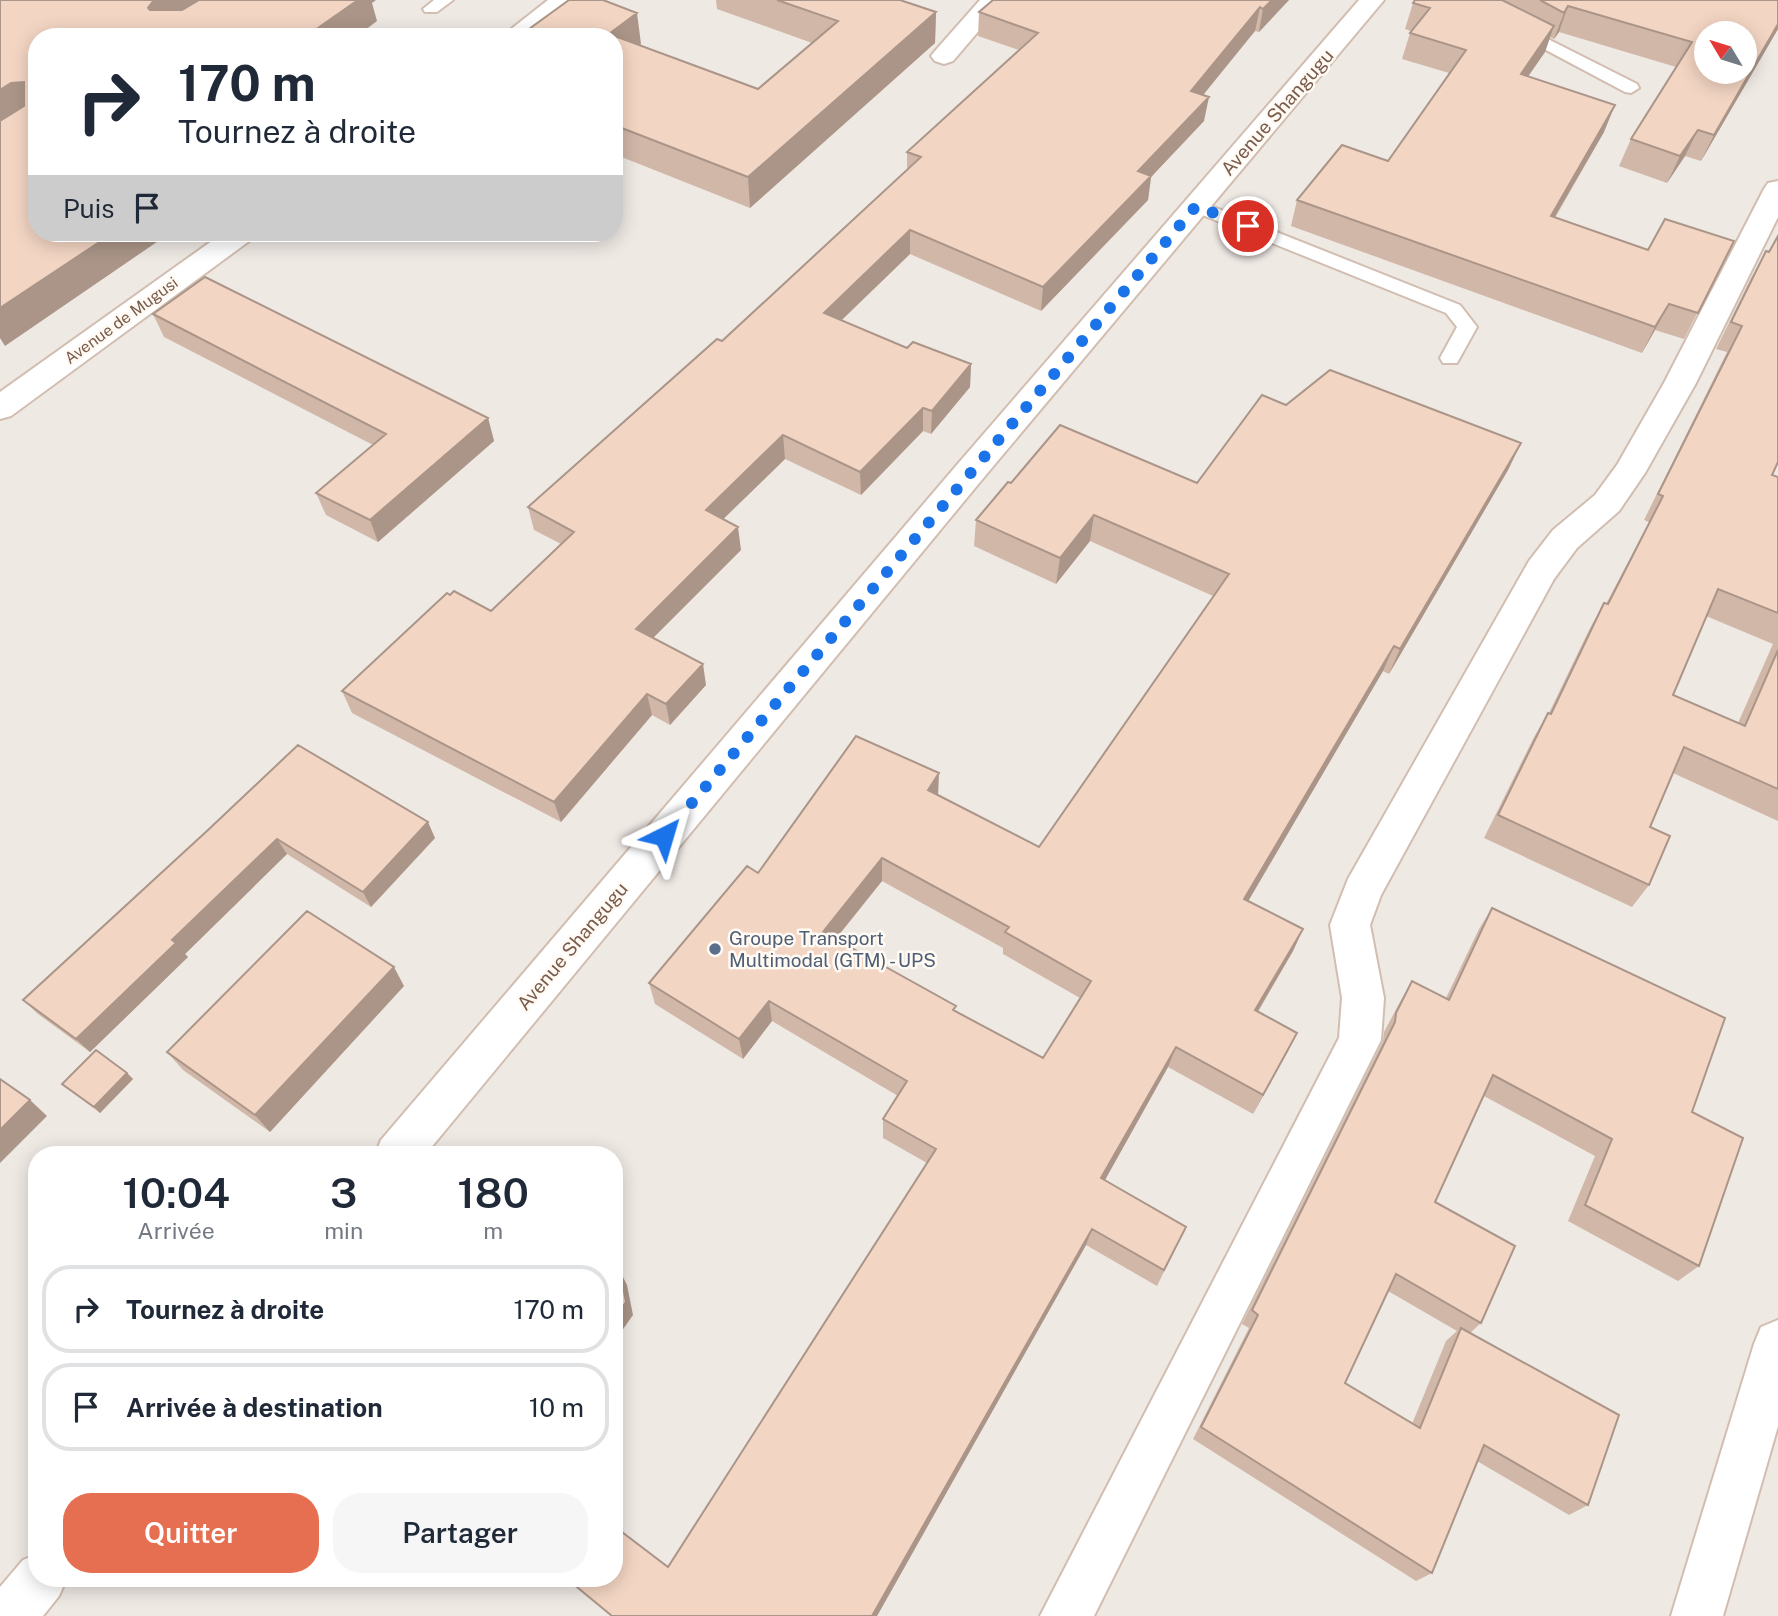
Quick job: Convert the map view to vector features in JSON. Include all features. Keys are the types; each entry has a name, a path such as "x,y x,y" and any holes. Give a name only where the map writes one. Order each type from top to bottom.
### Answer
{"street":[{"path":"526,28 564,0"},
{"path":"944,56 993,0"},
{"name":"Avenue Shangugu","path":"405,1146 950,495 1372,0"},
{"path":"1066,1616 1360,1040 1363,998 1350,925 1362,891 1541,570 1565,539 1607,503 1629,473 1680,383 1778,189"},
{"name":"Avenue de Mugusi","path":"0,408 230,242"},
{"path":"1697,1616 1778,1344"},
{"path":"10,1616 34,1587"}],"lane":[{"path":"1505,22 1630,88"},
{"path":"1196,206 1453,309 1467,327 1450,358"}],"shaded area":[{"path":"0,0 1778,0 1778,1616 0,1616"}],"building":[{"path":"0,0 154,0 148,8 150,10 182,10 199,0 358,0 318,28 28,28 28,242 99,242 0,308 0,121 24,106 24,82 11,83 0,90"},
{"path":"569,0 603,0 637,13 617,28 530,28"},
{"path":"777,0 900,0 936,12 748,177 623,128 623,39 758,89 838,21"},
{"path":"993,0 1272,0 1263,9 1260,7 1191,91 1209,97 1138,171 1151,176 1043,287 910,230 824,313 907,348 913,342 971,364 932,411 923,408 860,472 783,435 706,510 738,527 636,629 703,664 666,704 647,694 554,802 342,691 447,593 450,595 454,591 491,611 574,532 528,507 717,339 722,341 921,157 907,152 1038,33 979,12"},
{"path":"1415,0 1502,0 1554,26 1521,74 1615,105 1551,216 1648,250 1665,219 1734,241 1698,313 1669,304 1655,327 1297,200 1342,145 1388,161 1466,50 1410,33 1430,8 1413,3"},
{"path":"1540,0 1778,0 1778,24 1757,60 1757,21 1694,21 1694,84 1743,84 1714,135 1698,130 1680,156 1631,139 1692,42 1568,6 1564,13"},
{"path":"1778,236 1778,462 1772,475 1778,477 1778,613 1718,589 1673,695 1745,726 1778,650 1778,789 1684,747 1650,827 1670,836 1649,885 1498,815 1548,713 1551,714 1604,603 1608,604 1663,496 1658,494 1742,326 1731,322 1766,251 1769,252"},
{"path":"205,277 488,418 370,520 316,493 386,434 153,314"},
{"path":"1330,370 1521,443 1400,649 1394,646 1244,899 1303,929 1255,1010 1297,1033 1263,1095 1176,1047 1101,1178 1186,1227 1164,1270 1092,1229 872,1616 612,1616 577,1587 623,1587 623,1533 668,1567 936,1149 883,1119 907,1081 769,1001 739,1039 649,983 747,866 758,873 856,736 939,773 928,790 1039,847 1229,574 1094,515 1060,558 976,520 1060,425 1197,483 1262,395 1286,405","holes":["882,858 1009,927 1005,932 1091,981 1043,1058 953,1010 956,1006 823,932"]},
{"path":"298,745 428,822 363,892 277,839 172,940 176,943 76,1039 23,1000 208,830"},
{"path":"1492,908 1725,1018 1692,1112 1743,1138 1699,1266 1585,1205 1612,1139 1493,1075 1435,1202 1515,1246 1481,1323 1396,1274 1345,1383 1420,1428 1461,1328 1619,1415 1588,1505 1484,1445 1432,1573 1201,1427 1258,1315 1252,1310 1395,1022 1396,1013 1412,981 1449,1000"},
{"path":"307,911 394,967 255,1115 167,1052"},
{"path":"96,1050 127,1073 94,1107 62,1084"},
{"path":"0,1079 30,1100 0,1130"}],"place":[{"name":"Groupe Transport Multimodal (GTM) - UPS","path":"715,949"}],"route":[{"path":"664,836 1196,206 1248,226"}]}
